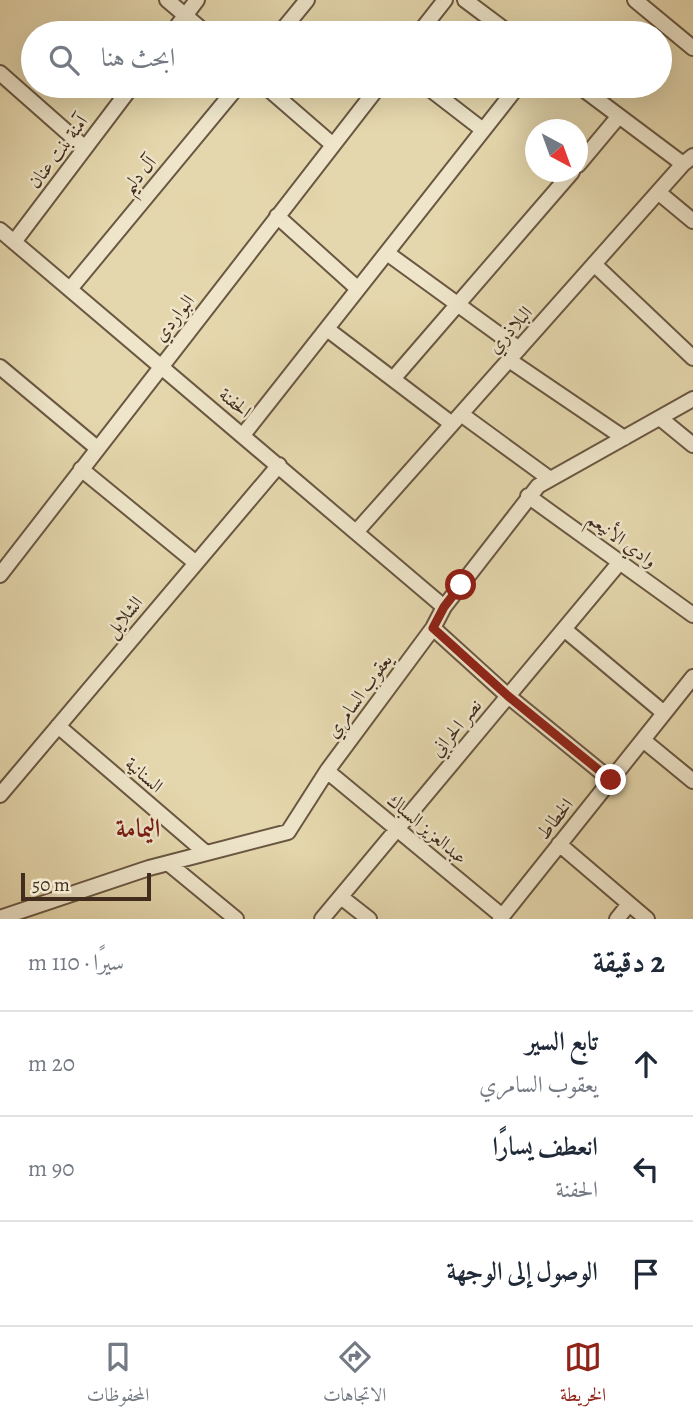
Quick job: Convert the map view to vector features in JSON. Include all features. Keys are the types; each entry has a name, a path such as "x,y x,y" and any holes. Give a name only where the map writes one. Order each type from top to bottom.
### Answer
{"street":[{"path":"167,0 193,21"},
{"path":"181,21 197,0"},
{"path":"290,21 307,0"},
{"path":"428,21 445,0"},
{"path":"465,0 493,21"},
{"path":"635,0 660,21"},
{"path":"672,31 693,48"},
{"path":"0,73 21,92"},
{"path":"28,98 85,148"},
{"name":"آمنة بنت عنان","path":"14,242 123,98"},
{"name":"آل دليم","path":"70,289 228,98"},
{"path":"279,98 332,145"},
{"name":"البواردي","path":"0,575 369,98"},
{"path":"442,98 483,130"},
{"path":"243,435 508,98"},
{"path":"595,98 688,160"},
{"path":"588,153 619,116"},
{"name":"البلاذري","path":"357,531 688,160"},
{"path":"393,379 563,182"},
{"path":"658,192 693,221"},
{"path":"277,216 358,289"},
{"name":"الحفنة","path":"0,230 444,607"},
{"path":"387,253 458,304 514,354 624,438"},
{"path":"594,264 693,358"},
{"path":"327,329 393,379 550,479"},
{"path":"2,373 97,448"},
{"name":"يعقوب السامري","path":"0,918 168,863 288,832 327,771 433,628 444,607 528,496 538,486 693,399"},
{"path":"660,418 693,445"},
{"name":"الشلايل","path":"1,793 279,465"},
{"path":"81,469 196,563"},
{"name":"وادي الأنيعم","path":"528,496 693,615"},
{"name":"نصر الحراني","path":"322,919 620,562"},
{"path":"433,628 508,696 611,780"},
{"path":"565,629 664,713"},
{"name":"الخطاط","path":"501,917 693,677"},
{"name":"السنانية","path":"58,726 206,853"},
{"path":"643,740 693,780"},
{"name":"عبدالعزيز السباك","path":"327,771 501,917"},
{"path":"559,845 647,919"},
{"path":"168,863 236,919"},
{"path":"341,897 369,919"},
{"path":"617,919 629,904"}],"district":[{"name":"اليمامة","path":"138,828"}],"route":[{"path":"461,585 444,607 433,628 508,696 611,780"}]}
